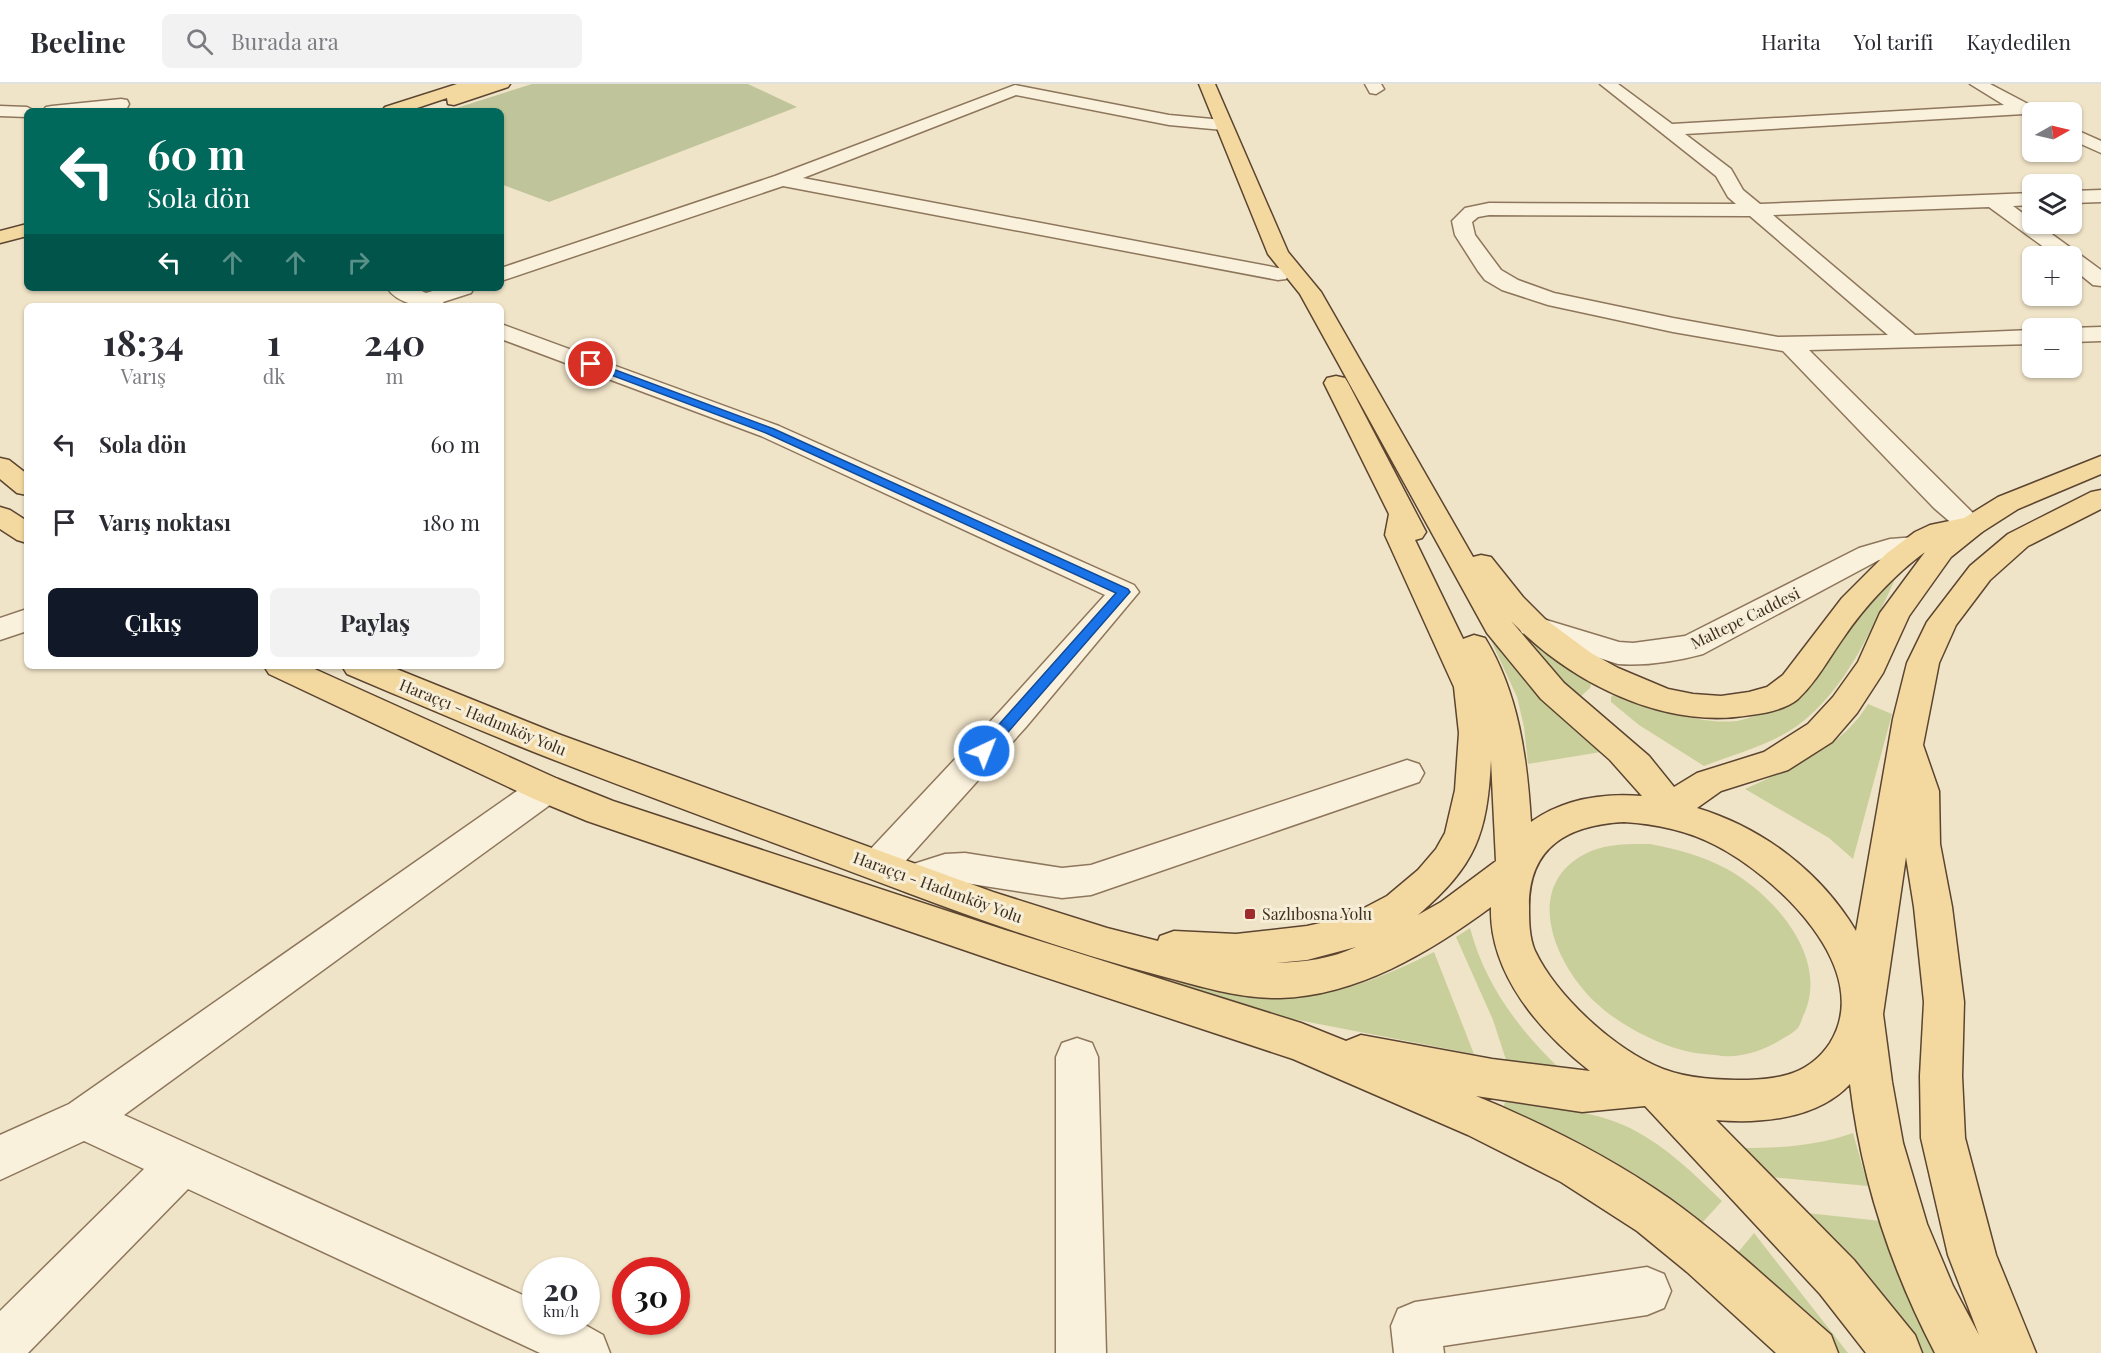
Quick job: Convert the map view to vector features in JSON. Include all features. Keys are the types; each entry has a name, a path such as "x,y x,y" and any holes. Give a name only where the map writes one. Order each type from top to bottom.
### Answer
{"main road":[{"path":"400,108 474,84"},
{"path":"430,108 502,84"},
{"path":"1207,84 1278,264 1414,504 1525,663 1562,700 1649,778 1663,795 1670,812"},
{"path":"0,226 24,221"},
{"path":"0,237 24,231"},
{"path":"1670,812 1686,797 1709,783 1776,761 1820,733 1845,705 1872,665 1895,613 1941,551 1972,526 2008,503 2101,464"},
{"path":"0,466 24,485"},
{"path":"1962,1353 1949,1331 1919,1264 1894,1199 1880,1138 1862,1016 1861,982 1844,944 1817,905 1786,873 1749,848 1710,826 1670,812 1631,808 1583,813 1557,823 1537,836 1525,849 1515,868 1510,889 1509,920 1515,951 1534,987 1566,1023 1594,1048 1623,1069 1653,1085 1693,1095 1737,1102 1782,1097 1809,1089 1828,1077 1850,1052 1862,1016 1906,742 1923,663 1942,622 1980,573 2018,540 2101,498"},
{"path":"1414,504 1442,509 1487,573 1533,626 1573,656 1645,693 1678,705 1709,709 1737,708 1765,701 1786,692 1802,674 1834,627 1904,554 1935,533 1972,526"},
{"path":"1414,504 1502,712 1511,783 1515,868"},
{"path":"1107,945 1236,951 1307,943 1355,931 1400,907 1431,881 1449,860 1463,835 1472,790 1476,733 1470,687 1399,535 1414,504"},
{"path":"0,516 24,532"},
{"name":"Haraççı - Hadımköy Yolu","path":"286,669 546,789 600,811 1005,947 1301,1042"},
{"name":"Haraççı - Hadımköy Yolu","path":"365,669 546,743 988,907 1107,945 1219,975 1277,981 1313,978 1348,970 1397,946 1454,913 1515,868"},
{"path":"1906,742 1922,791 1922,844 1933,907 1944,1002 1941,1076 1943,1138 1972,1255 2011,1353"},
{"path":"1301,1042 1492,1079 1582,1092 1622,1090 1653,1085"},
{"path":"1301,1042 1483,1120 1577,1166 1661,1221 1813,1353"},
{"path":"1653,1085 1837,1277 1897,1353"}],"street":[{"path":"1608,84 1724,173 1735,193 1910,342"},
{"path":"1978,84 2022,107"},
{"path":"504,274 782,180 1015,87 1169,120 1223,125"},
{"path":"82,108 121,104"},
{"path":"0,111 24,112"},
{"path":"1668,130 2022,111"},
{"path":"2082,138 2101,148"},
{"path":"782,180 1278,264"},
{"path":"2082,197 2101,196"},
{"path":"2022,200 1756,210 1489,209 1472,212 1462,221 1465,235 1485,267 1493,275 1510,285 1548,298 1673,325 1778,344 2022,337"},
{"path":"1994,201 2055,246"},
{"path":"2082,266 2101,280"},
{"path":"404,291 426,303"},
{"path":"430,303 456,291"},
{"path":"504,332 770,431 1124,592 1014,718 879,865"},
{"path":"2082,335 2101,334"},
{"path":"1789,344 1944,502 1972,526"},
{"name":"Maltepe Caddesi","path":"1533,626 1618,653 1652,652 1692,646 1869,554 1890,548 1916,546"},
{"path":"0,630 24,620"},
{"path":"914,879 945,869 965,868 1062,883 1091,880 1407,772"},
{"path":"0,1158 84,1119 546,789"},
{"path":"1077,1057 1081,1353"},
{"path":"84,1119 182,1163 564,1348"},
{"path":"0,1346 182,1163"},
{"path":"1419,1353 1415,1326 1647,1290"}],"green space":[{"path":"532,84 748,84 797,107 549,202 504,185 504,108 456,108"},
{"path":"1899,571 1869,634 1831,694 1797,726 1764,744 1704,766 1639,725 1611,702 1611,697 1618,690 1676,713 1721,722 1737,721 1768,711"},
{"path":"1483,623 1538,692 1601,752 1528,764 1524,727 1517,697"},
{"path":"1523,632 1593,678 1590,688 1579,698 1551,669"},
{"path":"1868,704 1892,714 1853,859 1829,838 1745,789 1797,764 1829,745 1857,720"},
{"path":"1650,844 1709,860 1727,869 1762,894 1792,929 1803,949 1809,970 1810,991 1800,1025 1794,1032 1769,1047 1746,1054 1722,1056 1687,1051 1659,1042 1624,1024 1604,1010 1581,986 1568,968 1558,948 1552,927 1550,907 1554,887 1564,870 1591,851 1616,845"},
{"path":"1470,928 1484,968 1504,1003 1529,1036 1558,1067 1557,1072 1507,1063 1493,1020 1456,937"},
{"path":"1434,952 1474,1054 1241,1009 1167,987 1171,981 1254,994 1288,996 1321,993 1371,980"},
{"path":"1506,1100 1587,1113 1632,1129 1668,1153 1722,1201 1693,1233 1500,1115"},
{"path":"1853,1133 1868,1186 1770,1177 1741,1148 1798,1145 1825,1141"},
{"path":"1807,1213 1881,1221 1938,1353 1922,1353"},
{"path":"1754,1233 1848,1353 1830,1353 1730,1262"}],"place":[{"name":"Sazlıbosna Yolu","path":"1250,914"}],"route":[{"path":"591,364 770,431 1124,592 984,751"}]}
